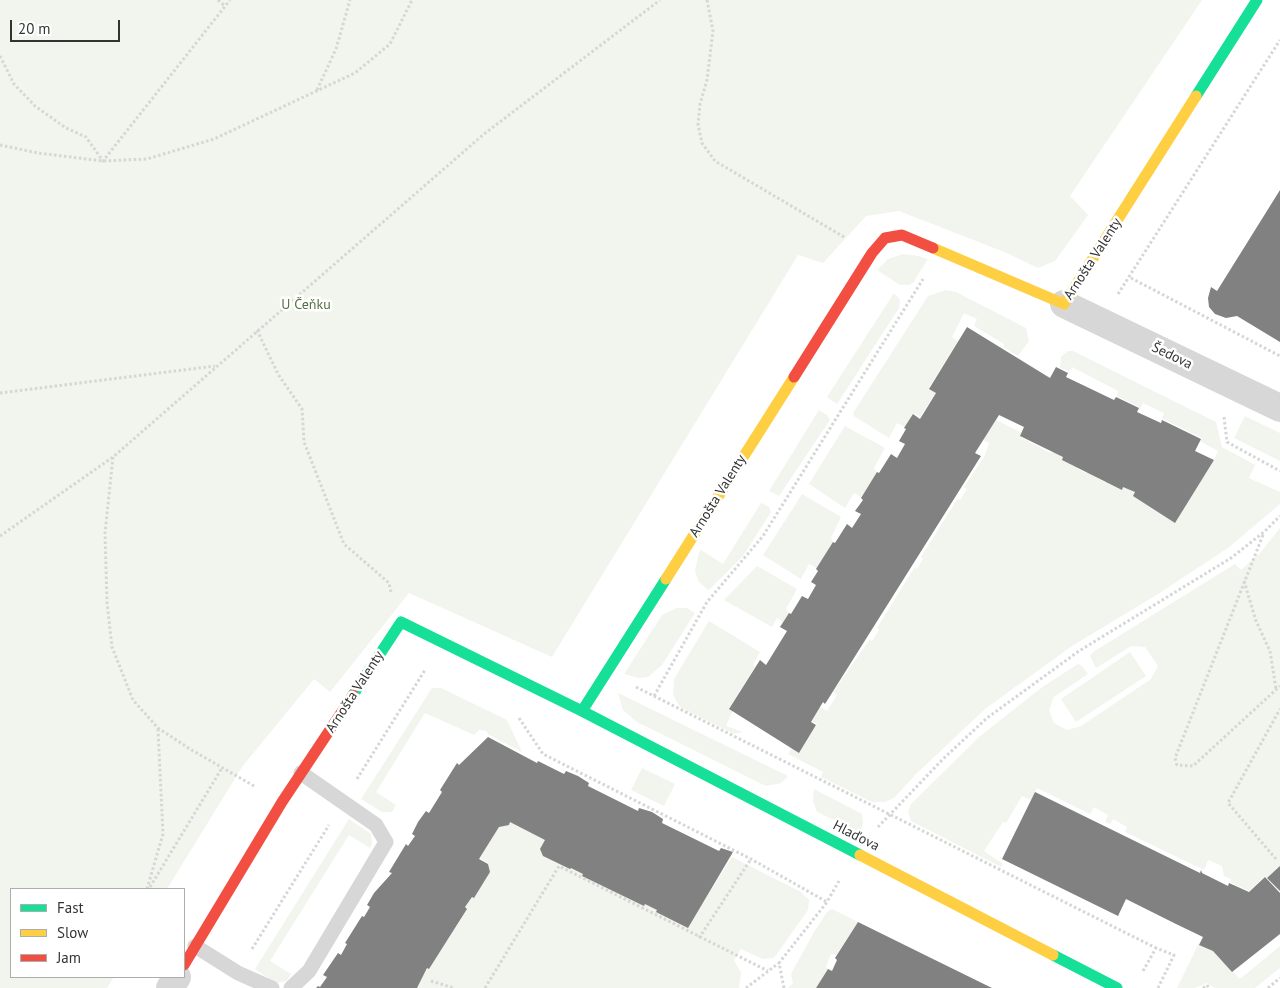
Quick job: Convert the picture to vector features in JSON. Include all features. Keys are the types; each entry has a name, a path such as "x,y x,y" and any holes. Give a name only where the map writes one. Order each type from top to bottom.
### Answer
{"street":[{"name":"Arnošta Valenty","path":"582,711 872,253 885,238 902,235 1064,304 1257,0"},
{"name":"Šedova","path":"1064,304 1280,408"},
{"name":"Arnošta Valenty","path":"185,963 282,802 401,622"},
{"path":"401,622 582,711"},
{"name":"Hlaďova","path":"582,711 1118,988"}],"lane":[{"path":"290,988 309,971 386,842 376,825 301,773"},
{"path":"195,946 238,973 272,988"}],"path":[{"path":"218,0 225,6"},
{"path":"103,162 230,0"},
{"path":"316,91 336,49 350,0"},
{"path":"0,145 38,153 103,162 147,159 214,139 355,73 390,44 412,0"},
{"path":"0,536 114,457 257,330 484,134 660,0"},
{"path":"707,0 713,31 707,80 700,104 698,125 702,143 714,161 872,253"},
{"path":"1098,321 1131,278 1280,40"},
{"path":"0,56 14,84 35,106 66,128 86,137 103,162"},
{"path":"654,696 707,602 763,536 928,271"},
{"path":"1131,278 1280,356"},
{"path":"257,330 278,374 302,409 304,442 344,544 388,583 401,622"},
{"path":"0,393 216,366"},
{"path":"1223,412 1227,442 1280,472"},
{"path":"114,457 105,533 107,603 112,647 133,700 158,728 222,768 282,802"},
{"path":"746,988 779,963 827,902 857,854 888,815 987,718 1079,651 1231,558 1264,532 1280,516"},
{"path":"1264,532 1175,758 1177,765 1193,766 1280,686"},
{"path":"1244,580 1256,621 1270,650 1276,690"},
{"path":"238,973 426,669 434,673"},
{"path":"606,672 888,815 1156,948 1174,955 1158,988"},
{"path":"1276,859 1228,803 1280,709"},
{"path":"517,717 543,754 751,859 827,902"},
{"path":"148,888 163,834 158,728"},
{"path":"149,888 222,768"},
{"path":"699,938 751,859"},
{"path":"485,988 559,866 768,971"},
{"path":"1142,972 1156,948"},
{"path":"779,963 784,988"},
{"path":"1268,988 1280,978"},
{"path":"431,980 454,988"},
{"path":"1204,988 1207,985 1209,988"}],"green space":[{"name":"U Čeňku","path":"0,0 1202,0 1070,196 1088,215 1055,261 1038,268 1007,253 899,211 866,216 823,263 798,255 552,657 409,593 330,692 314,679 242,767 168,888 10,888 10,978 113,978 107,988 0,988"},
{"path":"903,254 928,259 913,283 909,285 900,285 877,270 888,259"},
{"path":"946,290 956,292 1026,328 1029,341 1018,356 1003,347 1004,344 974,326 977,319 964,313 952,337 958,341 929,387 936,392 920,417 914,413 905,427 897,423 889,438 854,416 853,413 928,296"},
{"path":"894,293 900,300 899,308 837,404 827,397"},
{"path":"1068,351 1073,351 1216,422 1222,447 1255,465 1249,478 1280,492 1280,504 1228,548 1158,594 1072,646 985,709 916,774 894,798 885,802 872,802 821,777 823,772 788,754 792,747 800,752 817,724 812,720 820,707 827,711 837,695 833,692 870,639 872,641 879,630 877,628 914,568 917,569 923,559 921,557 958,498 960,500 967,489 964,487 984,457 989,443 983,440 996,420 1022,433 1020,437 1051,453 1053,450 1079,466 1078,469 1086,473 1088,471 1105,483 1106,480 1135,491 1133,495 1175,521 1214,460 1218,451 1200,441 1202,438 1163,419 1161,422 1164,413 1143,403 1139,411 1139,407 1117,396 1118,391 1072,367 1069,371 1060,368 1061,357"},
{"path":"819,410 827,415 830,420 779,496 769,491"},
{"path":"1245,416 1280,433 1280,461 1234,438"},
{"path":"845,426 885,448 874,468 877,472 861,497 854,493 845,508 809,484"},
{"path":"802,494 841,517 831,538 833,542 825,556 817,568 809,564 801,579 763,555"},
{"path":"761,503 769,507 771,512 743,556 709,590 707,589 699,582 695,571 699,553 701,550 723,564"},
{"path":"1280,528 1280,869 1269,879 1265,876 1249,891 1230,882 1231,879 1224,876 1222,866 1208,860 1204,870 1125,832 1127,827 1113,819 1110,824 1105,822 1108,815 1094,807 1090,814 1037,788 1031,800 1022,796 1006,823 1003,822 984,851 1003,864 1001,867 911,821 908,812 911,804 979,737 1041,688 1078,664 1088,674 1054,697 1049,710 1054,723 1067,730 1081,726 1151,679 1158,666 1145,647 1131,646 1096,668 1090,656 1093,652 1235,564 1241,570 1260,553"},
{"path":"757,566 797,589 786,609 789,613 783,622 777,618 772,627 724,600"},
{"path":"677,608 687,608 695,613 662,665 648,677 638,678 624,674 662,615"},
{"path":"709,621 760,652 753,665 755,667 729,708 733,710 726,726 743,732 734,734 680,707 673,695 674,679"},
{"path":"1130,652 1146,676 1076,722 1061,699"},
{"path":"432,688 441,688 507,720 522,752 489,735 486,731 479,730 474,735 425,713 376,792 396,805 392,812 382,812 361,799"},
{"path":"618,693 788,776 781,783 766,786 637,722 623,710"},
{"path":"642,768 675,784 664,806 631,790"},
{"path":"814,789 862,814 863,824 860,832 817,812 813,801"},
{"path":"349,819 371,834 372,844 370,848 349,835 270,961 291,974 287,981 276,983 255,969"},
{"path":"510,821 546,838 571,867 644,904 646,902 688,926 732,857 801,892 809,900 808,910 774,958 763,959 741,949 734,960 741,973 739,988 417,988 427,968 430,967 467,909 465,906 475,896 490,871 488,863 480,858 500,826"},
{"path":"832,909 858,922 836,955 831,954 826,967 828,969 816,988 788,988 793,983 791,974 814,932 827,912"},
{"path":"1199,943 1213,951 1240,979 1280,946 1280,968 1255,988 1215,988 1207,983 1195,988 1177,988"}],"building":[{"path":"1280,190 1280,342 1237,316 1226,318 1215,314 1209,307 1208,298 1211,287 1217,291"},
{"path":"967,327 1050,378 1056,367 1068,373 1066,377 1114,400 1116,397 1139,408 1137,412 1161,423 1162,420 1201,439 1195,451 1214,460 1175,523 1133,496 1135,492 1123,487 1122,490 1062,460 1063,457 1020,436 1024,427 999,415 975,453 981,456 825,704 823,702 811,722 816,725 799,753 729,709 760,660 766,665 787,631 780,627 789,613 791,614 802,596 808,599 816,585 811,582 818,571 816,569 847,524 852,528 861,514 855,511 863,500 861,498 877,472 879,473 891,454 897,458 905,444 899,441 906,429 904,428 913,414 920,419 936,393 929,389"},
{"path":"488,737 537,763 538,761 564,774 566,771 578,776 589,783 588,786 638,811 639,808 652,812 663,819 662,823 719,851 721,848 733,852 688,928 656,912 657,910 645,904 644,906 582,876 583,874 571,868 543,856 540,849 545,840 510,822 509,825 499,827 479,859 488,864 490,872 474,898 472,897 465,907 467,909 429,969 427,968 417,988 316,988 320,987 327,977 323,975 338,953 341,955 347,944 345,943 370,907 367,905 374,893 392,873 389,872 406,844 408,846 415,836 412,834 418,822 426,811 429,813 442,792 440,790 457,763 459,765"},
{"path":"1035,792 1200,873 1201,870 1202,873 1228,886 1229,883 1249,892 1265,877 1280,893 1280,934 1232,972 1213,951 1199,945 1203,937 1126,899 1118,916 1002,859"},
{"path":"1280,866 1280,891 1267,878"},
{"path":"858,922 992,988 816,988 828,969 832,971 837,960 835,958"}],"traffic: fast":[{"path":"1196,96 1257,0"},
{"path":"353,695 401,622 582,711 666,579"},
{"path":"582,711 860,855"},
{"path":"1053,955 1117,988"}],"traffic: slow":[{"path":"933,248 1064,304 1196,96"},
{"path":"666,579 794,377"},
{"path":"860,855 1053,955"}],"traffic: jam":[{"path":"794,377 872,253 885,238 902,235 933,248"},
{"path":"185,963 282,802 353,695"}]}
